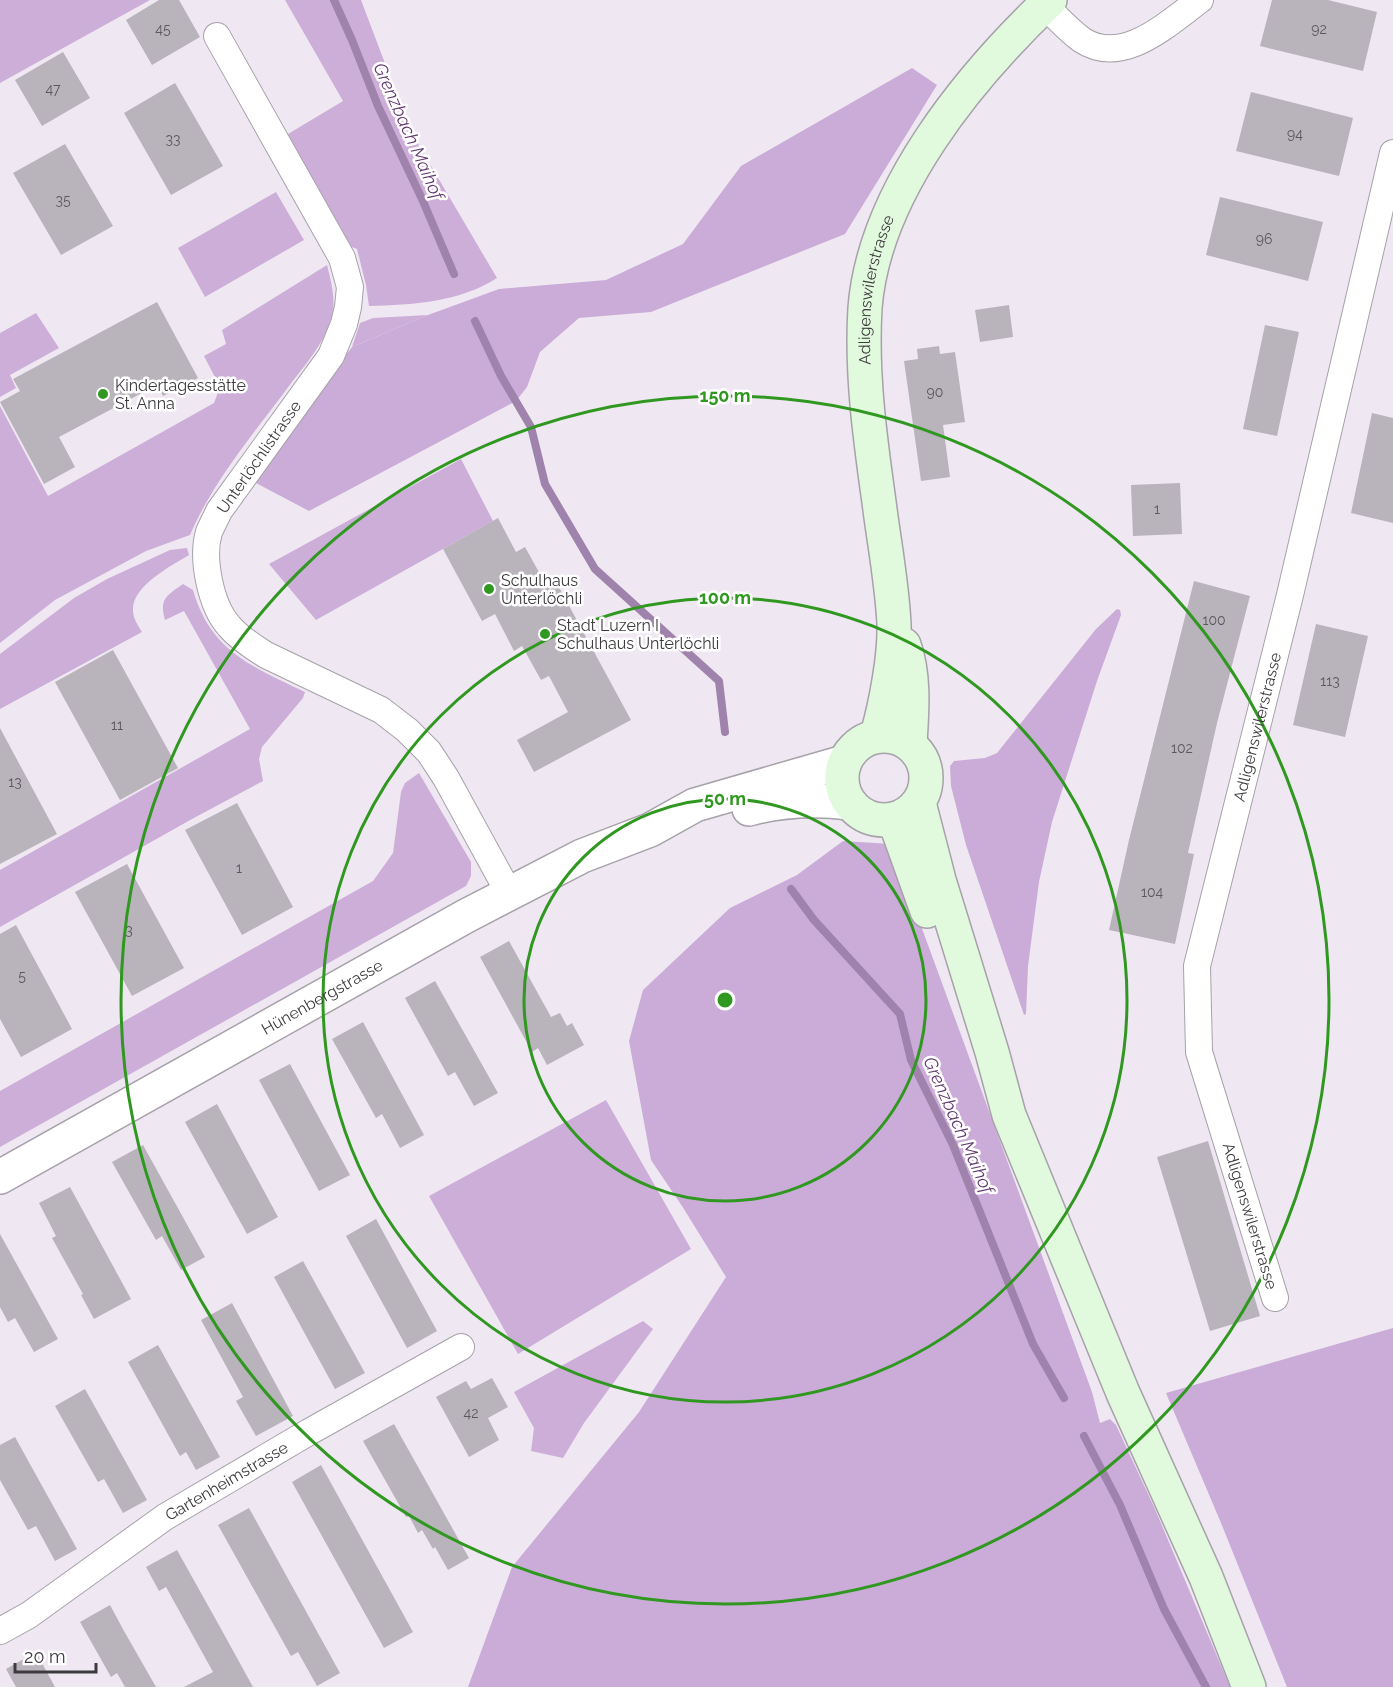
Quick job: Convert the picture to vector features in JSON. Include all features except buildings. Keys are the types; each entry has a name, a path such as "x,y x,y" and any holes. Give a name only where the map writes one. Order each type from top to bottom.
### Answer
{"main road":[{"name":"Adligenswilerstrasse","path":"877,735 885,707 894,625 864,362 866,307 872,265 904,182 946,116 993,60 1047,3"},
{"name":"Adligenswilerstrasse","path":"894,625 905,648 910,670 912,711 910,743"},
{"path":"877,735 894,736 910,743 921,755 927,771 926,788 906,811 877,820 862,814 850,803 842,783 844,762 852,749 863,740 877,735"},
{"path":"906,811 927,909 950,991 974,1057 1009,1115 1123,1393 1206,1577 1249,1687"}],"street":[{"name":"Adligenswilerstrasse","path":"1047,3 1083,40 1104,49 1128,46 1149,36 1200,0"},
{"name":"Unterlöchlistrasse","path":"217,36 342,258 350,287 344,324 331,356 219,511 209,533 208,569 214,600 229,627 249,645 381,710 407,730 429,752 446,778 509,893"},
{"name":"Adligenswilerstrasse","path":"1275,1298 1199,1052 1197,966 1290,595 1393,153"},
{"name":"Hünenbergstrasse","path":"0,1177 509,893 582,856 650,830 694,805 844,762"},
{"name":"Hünenbergstrasse","path":"650,830 700,823 779,803 818,800 850,803"},
{"name":"Gartenheimstrasse","path":"0,1631 29,1615 165,1517 361,1402 461,1347"}],"shaded area":[{"path":"0,0 150,0 0,83"},
{"path":"285,0 361,0 411,132 497,278 467,292 435,301 369,306 357,249 349,246 288,134 343,101"},
{"path":"912,68 937,85 845,234 651,312 579,318 540,352 527,387 516,401 309,511 256,483 263,460 352,347 428,315 499,289 606,280 683,244 741,166"},
{"path":"276,192 304,240 205,297 178,248"},
{"path":"327,265 333,303 332,315 325,335 222,477 190,535 146,551 55,600 0,643 0,406 48,496 214,403 220,387 204,356 226,344 222,330"},
{"path":"36,313 59,348 10,375 16,388 0,397 0,333"},
{"path":"428,315 352,347 360,323 373,318"},
{"path":"461,459 493,521 316,620 269,564"},
{"path":"187,548 189,555 154,578 134,601 133,613 142,632 0,709 0,654 74,598 107,579 170,550"},
{"path":"183,584 193,590 201,611 222,643 251,665 305,692 303,698 262,747 259,759 263,781 0,927 0,870 250,729 184,611 165,620 163,607 165,599"},
{"path":"1117,609 1120,610 1121,615 1097,681 1052,822 1039,882 1028,966 1026,1014 1024,1015 966,845 951,786 950,766 954,761 985,758 997,753 1096,629"},
{"path":"419,773 471,862 471,876 466,886 0,1147 0,1091 373,881 393,853 401,792 405,783"},
{"path":"843,841 891,844 1092,1392 1100,1423 1110,1419 1116,1425 1155,1509 1230,1687 468,1687 512,1567 639,1412 726,1277 651,1160 629,1041 643,990 730,908 797,875"},
{"path":"606,1100 691,1249 518,1354 429,1196"},
{"path":"643,1321 653,1329 584,1423 563,1458 531,1451 534,1428 514,1392"},
{"path":"1393,1328 1393,1687 1287,1687 1166,1393"}],"waterway":[{"name":"Grenzbach Maihof","path":"334,0 378,106 454,274"},
{"name":"Grenzbach Maihof","path":"475,321 501,376 531,427 545,484 595,569 719,681 725,732"},
{"name":"Grenzbach Maihof","path":"791,889 814,920 900,1014 911,1060 953,1145 1033,1344 1064,1398"},
{"path":"1084,1436 1120,1505 1164,1609 1206,1687"}],"place":[{"name":"Kindertagesstätte St. Anna","path":"103,394"},
{"name":"Schulhaus Unterlöchli","path":"489,589"},
{"name":"Stadt Luzern I Schulhaus Unterlöchli","path":"545,634"}]}
